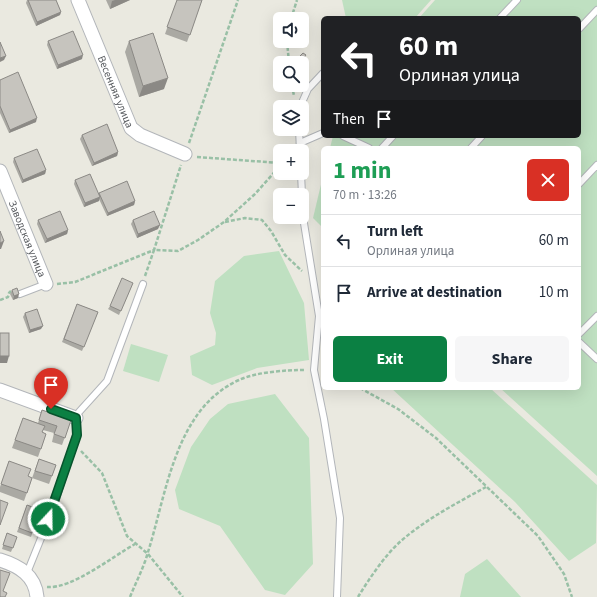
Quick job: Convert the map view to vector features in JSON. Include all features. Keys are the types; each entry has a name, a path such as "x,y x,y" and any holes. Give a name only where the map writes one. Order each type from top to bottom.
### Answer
{"street":[{"name":"Весенняя улица","path":"78,0 131,128 140,135 185,154"},
{"name":"Заводская улица","path":"0,170 46,284"},
{"path":"0,390 76,418"},
{"path":"0,560 13,564 27,573 36,591"}],"lane":[{"path":"502,16 517,0"},
{"path":"581,27 597,10"},
{"path":"303,100 308,89 321,75"},
{"path":"300,136 300,143 321,134"},
{"path":"347,138 365,146"},
{"path":"384,146 391,138"},
{"path":"473,146 480,138"},
{"path":"581,182 597,165"},
{"path":"304,224 319,316 314,370 324,419 340,518 336,597"},
{"path":"20,294 46,284"},
{"path":"27,573 52,511 77,435 76,418 79,412 107,381 142,284"},
{"path":"581,332 597,316"},
{"path":"581,344 597,359"}],"path":[{"path":"142,284 238,0"},
{"path":"293,12 297,0"},
{"path":"185,154 203,158 273,163"},
{"path":"46,284 75,282 154,250 178,251 224,222 255,194 273,172"},
{"path":"224,222 245,218 262,220 271,231 285,255 314,282"},
{"path":"130,597 148,554 179,447 190,426 204,405 224,389 240,379 289,370 314,370"},
{"path":"364,390 398,409 436,438 538,536 564,574 572,597"},
{"path":"74,444 102,473 127,536 148,554 183,597"},
{"path":"358,597 367,582 400,542 432,517 486,487"},
{"path":"36,591 72,582 135,544"}],"green space":[{"path":"342,0 431,0 417,16 346,16"},
{"path":"435,0 597,0 597,476 502,390 581,390 581,146 330,146 332,138 581,138 581,16 421,16"},
{"path":"321,184 321,226 313,218"},
{"path":"279,251 304,303 309,360 257,368 212,385 192,375 190,356 215,345 216,333 210,313 215,281 244,256"},
{"path":"131,344 168,355 159,382 123,371"},
{"path":"393,390 492,390 597,485 596,543 569,561 515,502"},
{"path":"275,394 309,438 313,564 285,595 265,590 220,526 179,509 175,490 191,447 210,419 228,404"},
{"path":"487,559 521,597 460,597 465,574"}],"building":[{"path":"28,0 56,0 61,12 37,22"},
{"path":"177,0 202,0 190,35 167,27"},
{"path":"73,31 83,55 58,65 48,41"},
{"path":"153,33 168,78 143,86 129,41"},
{"path":"0,42 6,56 0,58"},
{"path":"303,53 306,55 305,56 300,56"},
{"path":"18,72 37,118 10,130 0,106 0,80"},
{"path":"107,124 118,152 94,163 82,135"},
{"path":"37,149 46,170 23,180 14,158"},
{"path":"90,174 100,197 85,203 75,180"},
{"path":"127,181 135,201 108,213 99,193"},
{"path":"60,211 68,230 47,239 38,220"},
{"path":"154,211 160,225 138,234 133,220"},
{"path":"0,231 4,241 0,243"},
{"path":"122,278 133,283 121,311 110,306"},
{"path":"17,288 19,294 14,296 12,290"},
{"path":"77,304 98,312 84,347 64,339"},
{"path":"37,309 43,326 30,330 25,313"},
{"path":"0,333 9,333 9,356 0,356"},
{"path":"42,410 71,420 65,438 54,434 57,426 39,420"},
{"path":"23,418 45,426 42,432 46,434 41,449 15,440"},
{"path":"39,459 56,465 52,476 35,471"},
{"path":"9,461 31,469 28,476 32,478 27,493 1,484"},
{"path":"0,500 8,503 0,525"},
{"path":"27,505 40,510 32,533 19,528"},
{"path":"7,533 17,537 13,548 3,545"},
{"path":"0,570 10,573 3,591 7,593 5,597 0,597"}],"route":[{"path":"48,519 77,435 76,418 51,409"}]}
